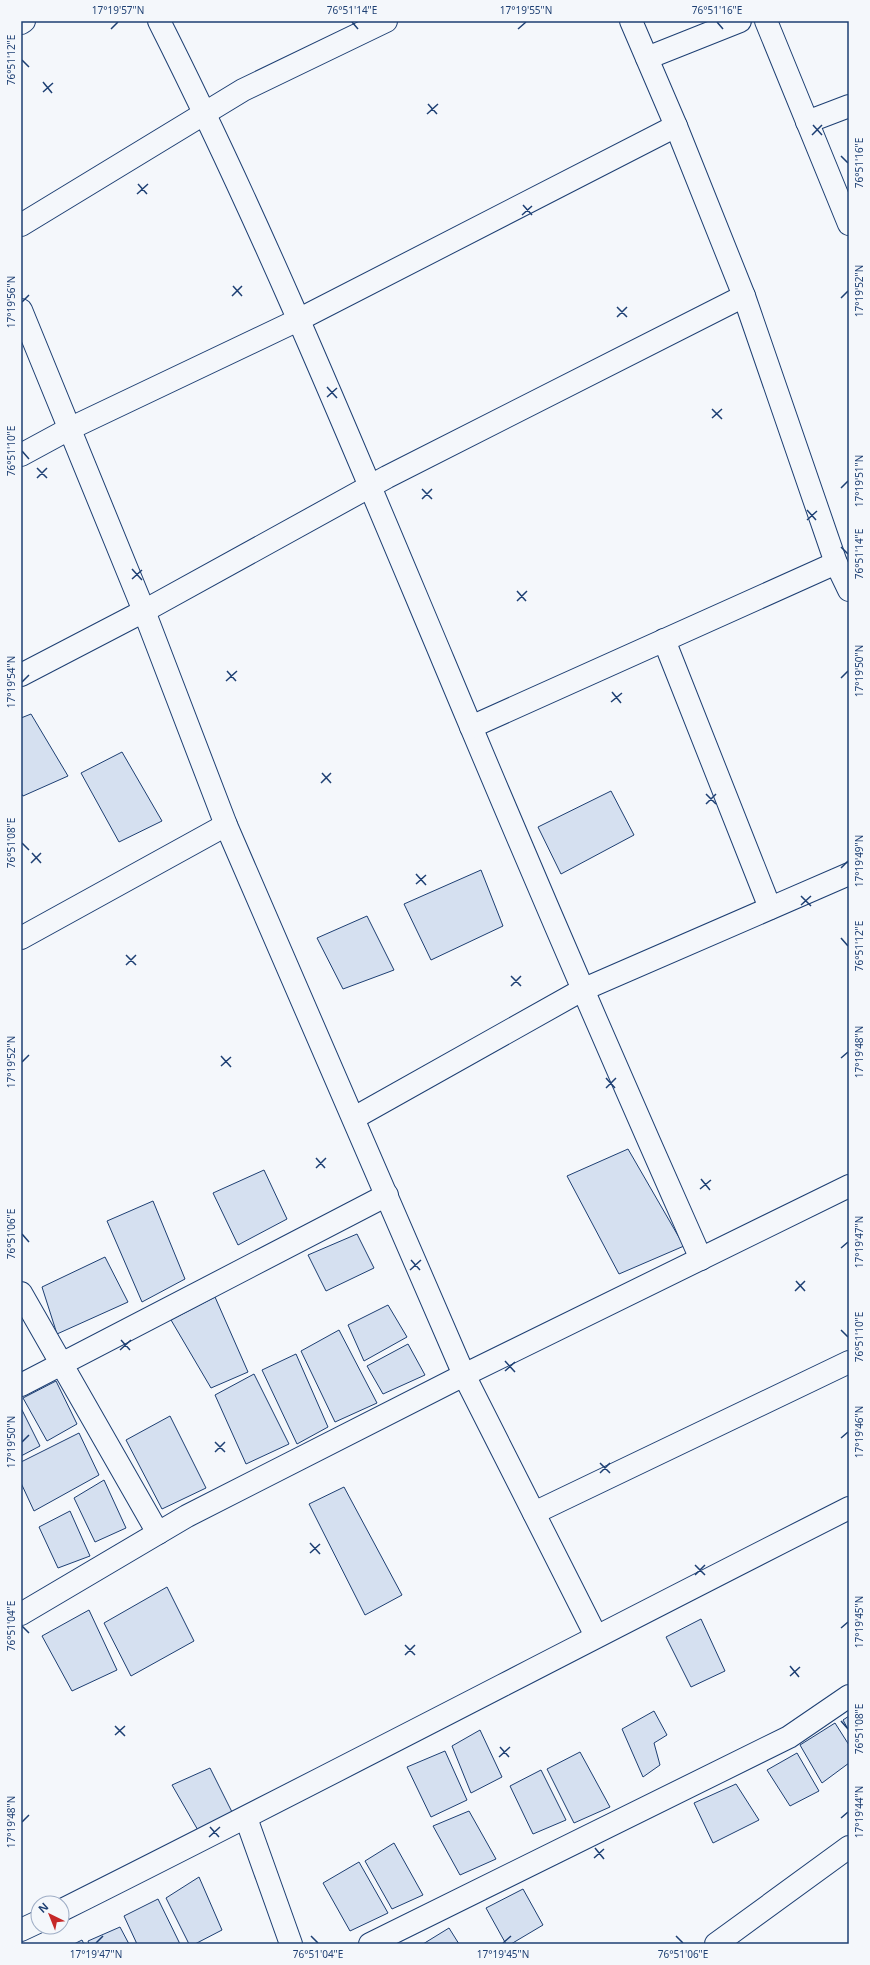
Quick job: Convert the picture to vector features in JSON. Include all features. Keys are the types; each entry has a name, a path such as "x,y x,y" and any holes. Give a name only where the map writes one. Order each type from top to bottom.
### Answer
{"street":[{"path":"159,21 205,112 298,320 370,486 582,990 701,1259"},
{"path":"21,225 243,90 386,21"},
{"path":"631,21 676,126 744,296 836,563 849,590"},
{"path":"647,58 740,21"},
{"path":"766,21 849,224"},
{"path":"807,122 849,106"},
{"path":"21,454 69,429 298,320 676,126"},
{"path":"21,675 144,610 370,486 744,296"},
{"path":"21,310 144,610 226,825 464,1375 596,1636"},
{"path":"471,727 836,563"},
{"path":"664,640 770,908"},
{"path":"21,938 226,825"},
{"path":"354,1118 582,990 849,874"},
{"path":"21,1614 187,1516 464,1375 849,1186"},
{"path":"21,1385 387,1195"},
{"path":"21,1293 158,1532"},
{"path":"534,1513 849,1362"},
{"path":"70,1906 246,1818 596,1636 849,1508"},
{"path":"370,1944 789,1737 849,1696"},
{"path":"246,1818 291,1944"},
{"path":"716,1944 849,1847"}],"building":[{"path":"31,714 68,776 23,796 21,793 21,718"},
{"path":"122,752 162,821 119,842 81,773"},
{"path":"611,791 634,835 561,874 538,827"},
{"path":"481,870 503,926 431,960 404,904"},
{"path":"367,916 394,970 343,989 317,938"},
{"path":"628,1149 684,1246 619,1274 567,1176"},
{"path":"264,1170 287,1219 238,1245 213,1193"},
{"path":"153,1201 185,1279 142,1302 107,1221"},
{"path":"357,1234 374,1268 326,1291 308,1255"},
{"path":"105,1257 128,1302 57,1334 42,1287"},
{"path":"215,1297 248,1372 211,1388 171,1320"},
{"path":"388,1305 407,1337 364,1361 348,1325"},
{"path":"339,1330 377,1403 335,1422 301,1351"},
{"path":"408,1344 425,1375 383,1394 367,1366"},
{"path":"296,1354 328,1427 297,1444 262,1370"},
{"path":"254,1374 289,1444 246,1464 215,1395"},
{"path":"56,1381 77,1424 47,1441 23,1398"},
{"path":"21,1408 40,1446 21,1456"},
{"path":"170,1416 206,1488 162,1509 126,1440"},
{"path":"79,1433 99,1475 34,1511 21,1483 21,1462"},
{"path":"104,1480 126,1528 95,1542 74,1498"},
{"path":"344,1487 402,1595 365,1615 309,1504"},
{"path":"70,1511 90,1556 58,1568 39,1527"},
{"path":"167,1587 194,1641 131,1676 104,1623"},
{"path":"89,1610 117,1670 72,1691 42,1636"},
{"path":"701,1619 725,1671 691,1687 666,1637"},
{"path":"654,1711 667,1735 654,1743 660,1765 643,1777 622,1729"},
{"path":"849,1716 849,1731 843,1720"},
{"path":"835,1723 849,1745 849,1763 822,1783 800,1745"},
{"path":"480,1730 502,1777 471,1793 452,1746"},
{"path":"445,1751 467,1800 431,1817 407,1767"},
{"path":"580,1752 610,1807 574,1823 547,1769"},
{"path":"797,1753 819,1791 790,1806 767,1770"},
{"path":"210,1768 234,1816 199,1832 172,1785"},
{"path":"541,1770 566,1820 533,1834 510,1786"},
{"path":"736,1784 759,1820 713,1843 694,1803"},
{"path":"469,1811 496,1859 460,1875 433,1826"},
{"path":"394,1843 423,1895 392,1909 365,1861"},
{"path":"359,1862 388,1913 350,1931 323,1883"},
{"path":"199,1877 222,1930 195,1944 189,1944 166,1898"},
{"path":"523,1889 543,1925 511,1944 506,1944 486,1908"},
{"path":"158,1899 180,1944 137,1944 124,1916"},
{"path":"120,1927 129,1944 89,1944 88,1941"},
{"path":"449,1928 459,1944 423,1944"},
{"path":"82,1940 84,1944 74,1944"}]}
